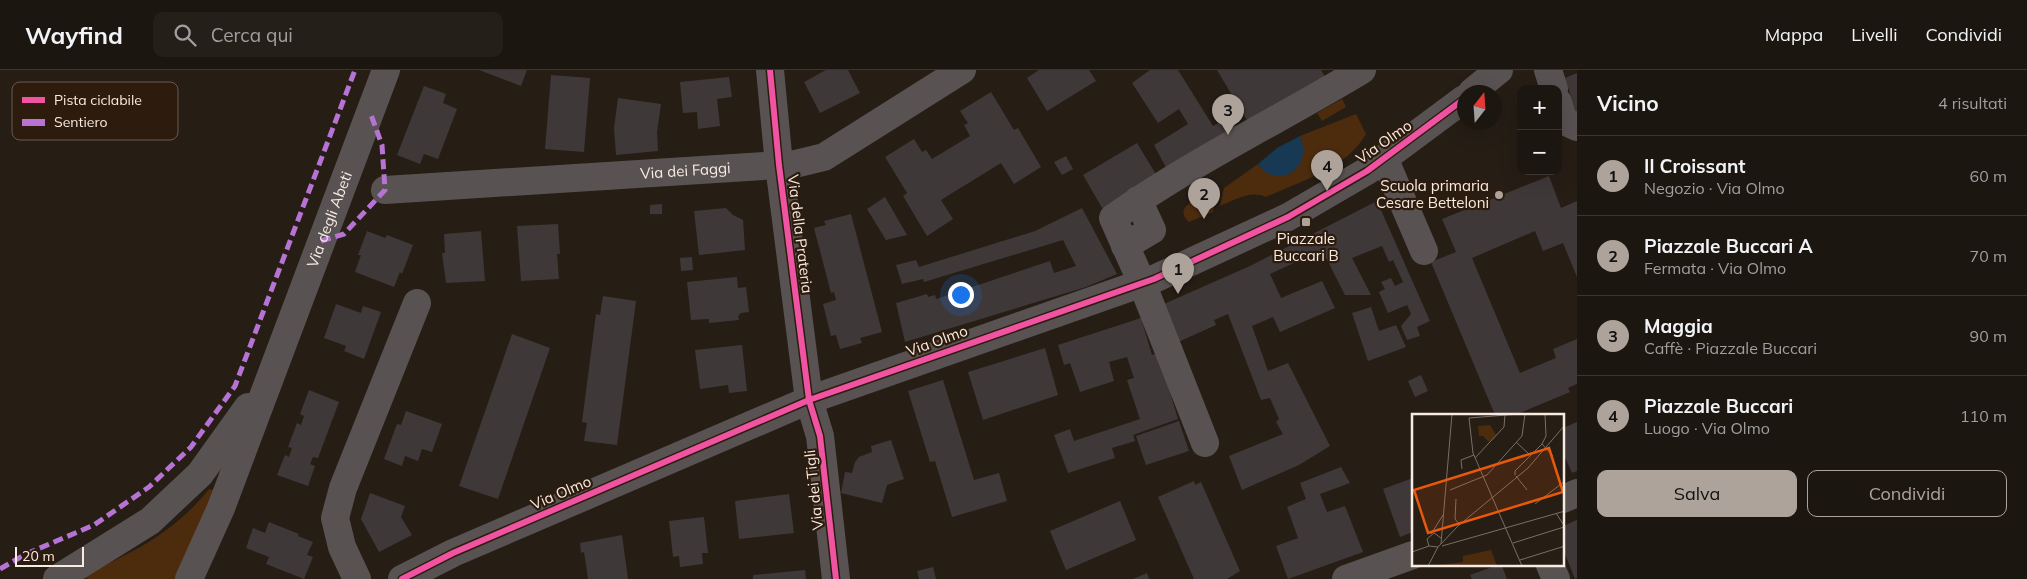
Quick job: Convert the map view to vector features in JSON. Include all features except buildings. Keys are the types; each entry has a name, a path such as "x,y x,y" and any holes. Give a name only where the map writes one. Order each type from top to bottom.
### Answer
{"street":[{"name":"Via degli Abeti","path":"189,579 222,508 273,367 386,70"},
{"name":"Via della Prateria","path":"770,70 779,166 809,400"},
{"name":"Via dei Faggi","path":"385,190 779,166 824,157 962,70"},
{"path":"1481,85 1499,70"},
{"path":"1548,70 1553,85"},
{"path":"1206,443 1142,283 1125,246 1152,230 1138,200 1352,73"},
{"name":"Via Olmo","path":"402,579 453,554 809,400 1142,283 1288,217 1367,171 1457,104"},
{"path":"1562,115 1564,121 1577,127"},
{"path":"1384,158 1424,251"},
{"path":"357,579 342,547 334,518 343,488 417,303"},
{"name":"Via degli Abeti","path":"57,579 150,521 200,474 236,425 273,367"},
{"name":"Via dei Tigli","path":"809,400 820,436 836,579"},
{"path":"1564,499 1577,493"},
{"path":"1346,579 1412,554"},
{"path":"1550,566 1556,579"}],"shaded area":[{"path":"1342,99 1346,107 1322,121 1317,113"},
{"path":"1356,114 1366,134 1347,156 1335,165 1322,173 1266,197 1248,195 1220,206 1224,188 1258,164 1262,169 1271,174 1280,175 1291,172 1296,169 1302,142 1300,136"},
{"path":"1216,191 1213,212 1189,222 1184,216 1186,206 1198,198"},
{"path":"209,489 213,490 215,494 178,579 88,579 81,576 151,541 181,518"}],"water":[{"path":"1300,136 1303,147 1302,157 1298,166 1292,172 1284,176 1275,176 1266,172 1258,164 1277,148"}],"marked path":[{"path":"0,569 26,554 94,525 149,487 191,447 235,386 355,70"},
{"path":"321,241 344,234 385,190 382,145 370,112"}],"cycle path":[{"path":"770,70 779,165 809,400 820,436 836,579"},
{"path":"402,579 453,553 809,400 1154,279 1288,217 1367,171 1457,104"}],"place":[{"name":"Maggia","path":"1228,135"},
{"name":"Piazzale Buccari","path":"1327,191"},
{"name":"Scuola primaria Cesare Betteloni","path":"1499,195"},
{"name":"Piazzale Buccari A","path":"1204,219"},
{"name":"Piazzale Buccari B","path":"1306,222"},
{"name":"Il Croissant","path":"1178,294"}]}
